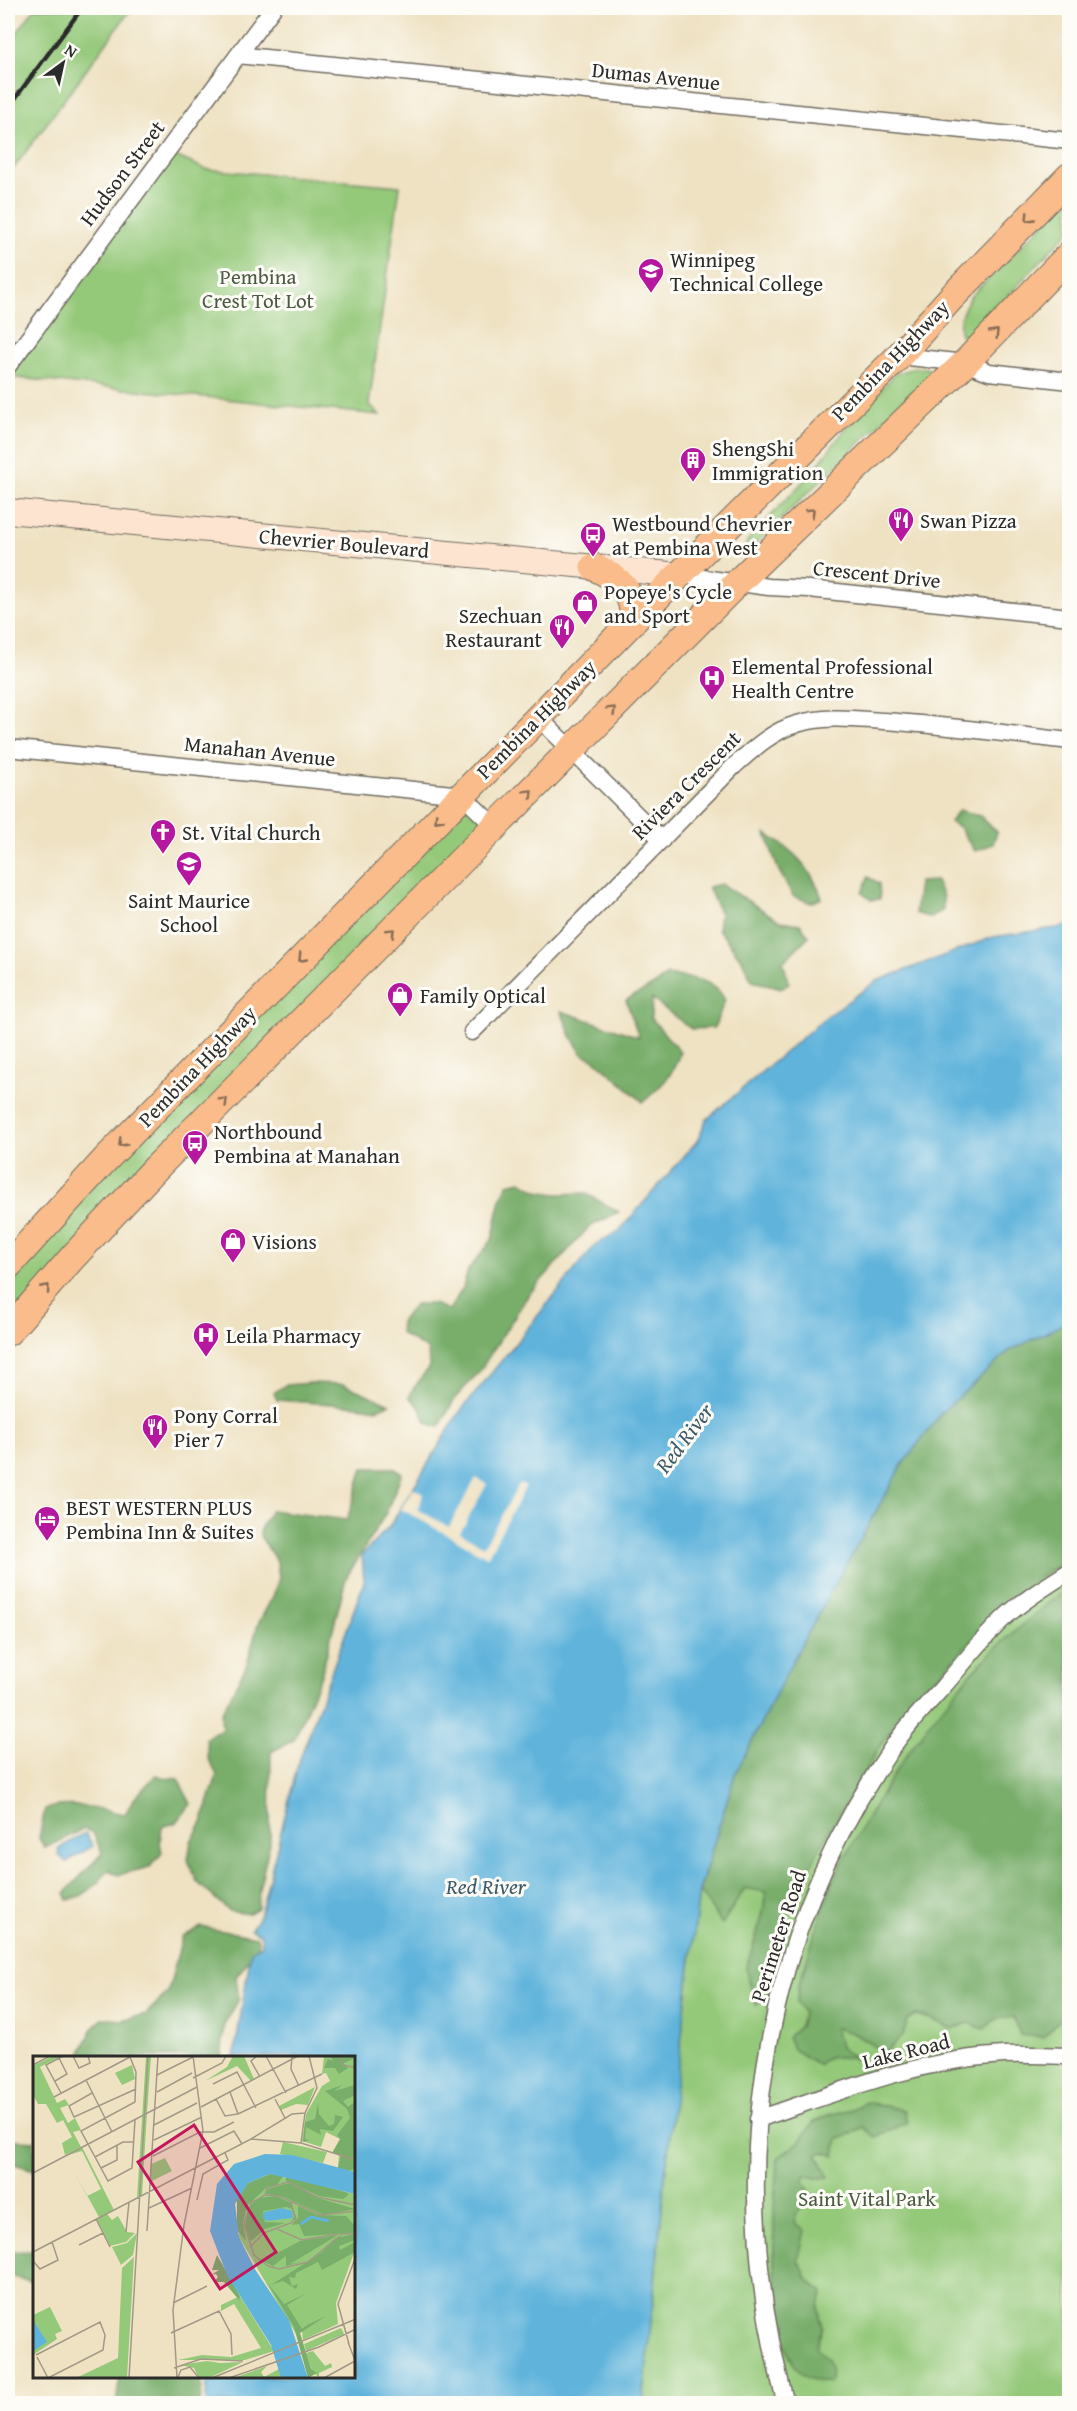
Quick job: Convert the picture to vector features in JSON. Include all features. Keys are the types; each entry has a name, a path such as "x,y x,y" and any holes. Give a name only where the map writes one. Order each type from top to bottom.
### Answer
{"main road":[{"name":"Pembina Highway","path":"8,1266 88,1177 538,717 809,443 899,356 950,299 1070,176"},
{"name":"Pembina Highway","path":"8,1332 137,1188 738,582 965,363 1070,254"},
{"path":"594,567 609,574 625,588 633,606 634,620"},
{"path":"281,980 312,1011"}],"street":[{"name":"Hudson Street","path":"8,366 273,8"},
{"name":"Dumas Avenue","path":"238,55 1070,141"},
{"path":"899,356 965,363 989,372 1070,381"},
{"name":"Chevrier Boulevard","path":"8,511 680,575"},
{"name":"Crescent Drive","path":"680,575 1070,617"},
{"path":"538,717 662,840"},
{"name":"Riviera Crescent","path":"472,1032 753,748 774,734 806,722 845,718 908,722 1070,741"},
{"name":"Manahan Avenue","path":"8,748 462,795"},
{"path":"462,795 495,827"},
{"name":"Perimeter Road","path":"786,2403 775,2365 763,2305 757,2257 758,2119 766,2054 786,1971 809,1898 834,1844 863,1794 889,1752 919,1714 1005,1617 1070,1571"},
{"name":"Lake Road","path":"758,2119 871,2081 927,2066 992,2055 1070,2056"}],"green space":[{"path":"35,8 132,8 8,176 8,45"},
{"name":"Pembina Crest Tot Lot","path":"166,152 205,169 400,186 369,404 380,415 8,377 8,366"},
{"path":"1069,198 1069,231 966,340 962,336 960,325 963,312 971,296"},
{"path":"914,368 927,368 932,373 748,551 744,548 749,539 813,471 846,428 895,374"},
{"path":"460,794 495,827 8,1332 8,1266"},
{"path":"959,810 980,816 997,832 993,844 975,851 959,827 950,822"},
{"path":"766,834 785,846 807,868 822,898 811,903 793,896 778,869"},
{"path":"868,877 879,883 880,899 871,900 862,893"},
{"path":"936,881 943,897 943,910 931,918 915,913 919,882"},
{"path":"721,884 780,921 800,924 809,936 783,962 789,983 782,988 752,981 742,960 718,929 720,914 708,887"},
{"path":"667,975 693,978 708,983 715,987 725,1000 714,1028 691,1029 652,999 651,1018 680,1052 666,1080 643,1102 594,1059 582,1054 571,1036 561,1011 639,1037 626,1000 656,984"},
{"path":"521,1181 537,1191 556,1194 585,1193 619,1212 589,1227 529,1294 479,1372 456,1397 439,1427 426,1422 419,1406 410,1398 411,1392 429,1367 428,1350 400,1333 401,1320 416,1304 433,1304 449,1310 463,1288 468,1270 492,1240 501,1199 508,1184"},
{"name":"Saint Vital Park","path":"1069,1321 1069,2403 643,2404 666,2167 699,1891 735,1774"},
{"path":"1069,1321 1069,1560 1038,1577 972,1640 924,1690 885,1738 829,1831 803,1881 785,1922 770,1996 756,2005 746,1969 762,1917 766,1892 745,1888 722,1924 699,1891 735,1774 799,1649 902,1465 942,1412 1009,1351"},
{"path":"343,1384 390,1404 376,1409 277,1400 274,1393 285,1385"},
{"path":"363,1468 394,1468 402,1473 386,1513 346,1578 322,1672 294,1740 271,1752 270,1843 259,1889 258,1908 248,1914 229,1911 197,1882 188,1860 191,1841 202,1823 217,1775 208,1758 206,1738 222,1729 221,1714 247,1664 258,1624 273,1596 279,1578 277,1562 260,1536 261,1527 271,1510 347,1520"},
{"path":"1069,1588 1069,2010 1044,2037 1020,2035 1014,2017 996,2019 984,2029 969,2023 951,2029 932,2019 916,2015 908,2020 903,2035 885,2053 853,2033 835,2028 840,2047 855,2059 831,2057 818,2065 794,2050 787,2038 800,2026 803,2013 797,2002 798,1987 825,1902 842,1863 902,1762 951,1697 1006,1638"},
{"path":"155,1776 178,1779 191,1804 177,1822 162,1827 160,1842 162,1853 150,1867 118,1875 109,1870 86,1893 68,1900 65,1893 102,1853 93,1833 84,1829 45,1848 39,1838 45,1809 75,1806 125,1814 133,1800"},
{"path":"201,1927 257,1937 259,1946 236,1977 239,1999 225,2024 221,2056 83,2056 81,2052 92,2030 102,2018 122,2020 146,2014 168,1992 182,1937"},
{"path":"866,2102 904,2110 907,2122 875,2137 863,2127 848,2136 838,2138 835,2156 824,2152 817,2154 829,2177 817,2178 805,2175 804,2182 813,2198 801,2198 803,2207 795,2215 796,2224 805,2230 798,2261 807,2279 823,2292 819,2309 823,2326 816,2347 831,2368 830,2383 826,2383 810,2379 801,2373 790,2356 782,2332 774,2270 774,2206 778,2158 799,2142 813,2123 828,2115 853,2109"},
{"path":"8,2139 33,2141 33,2170 8,2162"},
{"path":"8,2252 33,2252 33,2282 8,2276"},
{"path":"120,2378 203,2378 200,2403 116,2403"}],"water":[{"name":"Red River","path":"1069,926 1069,1321 1009,1351 942,1412 902,1465 799,1649 735,1774 699,1891 666,2167 643,2403 206,2404 207,2378 356,2378 356,2056 234,2056 251,1951 262,1945 261,1935 251,1929 260,1915 298,1764 364,1582 362,1555 389,1527 459,1413 596,1244 619,1231 698,1140 706,1120 827,1016 877,981 993,937"},
{"path":"85,1833 93,1846 66,1862 58,1854 60,1853 58,1849"}],"pier":[{"path":"476,1478 487,1484 460,1533 484,1546 520,1483 526,1486 487,1557 401,1509 413,1488 424,1494 417,1509 449,1527"}],"railway":[{"path":"8,108 82,8"}],"place":[{"name":"Winnipeg Technical College","path":"651,294"},
{"name":"ShengShi Immigration","path":"693,483"},
{"name":"Swan Pizza","path":"901,543"},
{"name":"Westbound Chevrier at Pembina West","path":"593,558"},
{"name":"Popeye's Cycle and Sport","path":"585,626"},
{"name":"Szechuan Restaurant","path":"562,650"},
{"name":"Elemental Professional Health Centre","path":"712,701"},
{"name":"St. Vital Church","path":"163,855"},
{"name":"Saint Maurice School","path":"189,887"},
{"name":"Family Optical","path":"400,1018"},
{"name":"Northbound Pembina at Manahan","path":"195,1166"},
{"name":"Visions","path":"233,1264"},
{"name":"Leila Pharmacy","path":"206,1358"},
{"name":"Pony Corral Pier 7","path":"155,1450"},
{"name":"BEST WESTERN PLUS Pembina Inn & Suites","path":"47,1542"}]}
